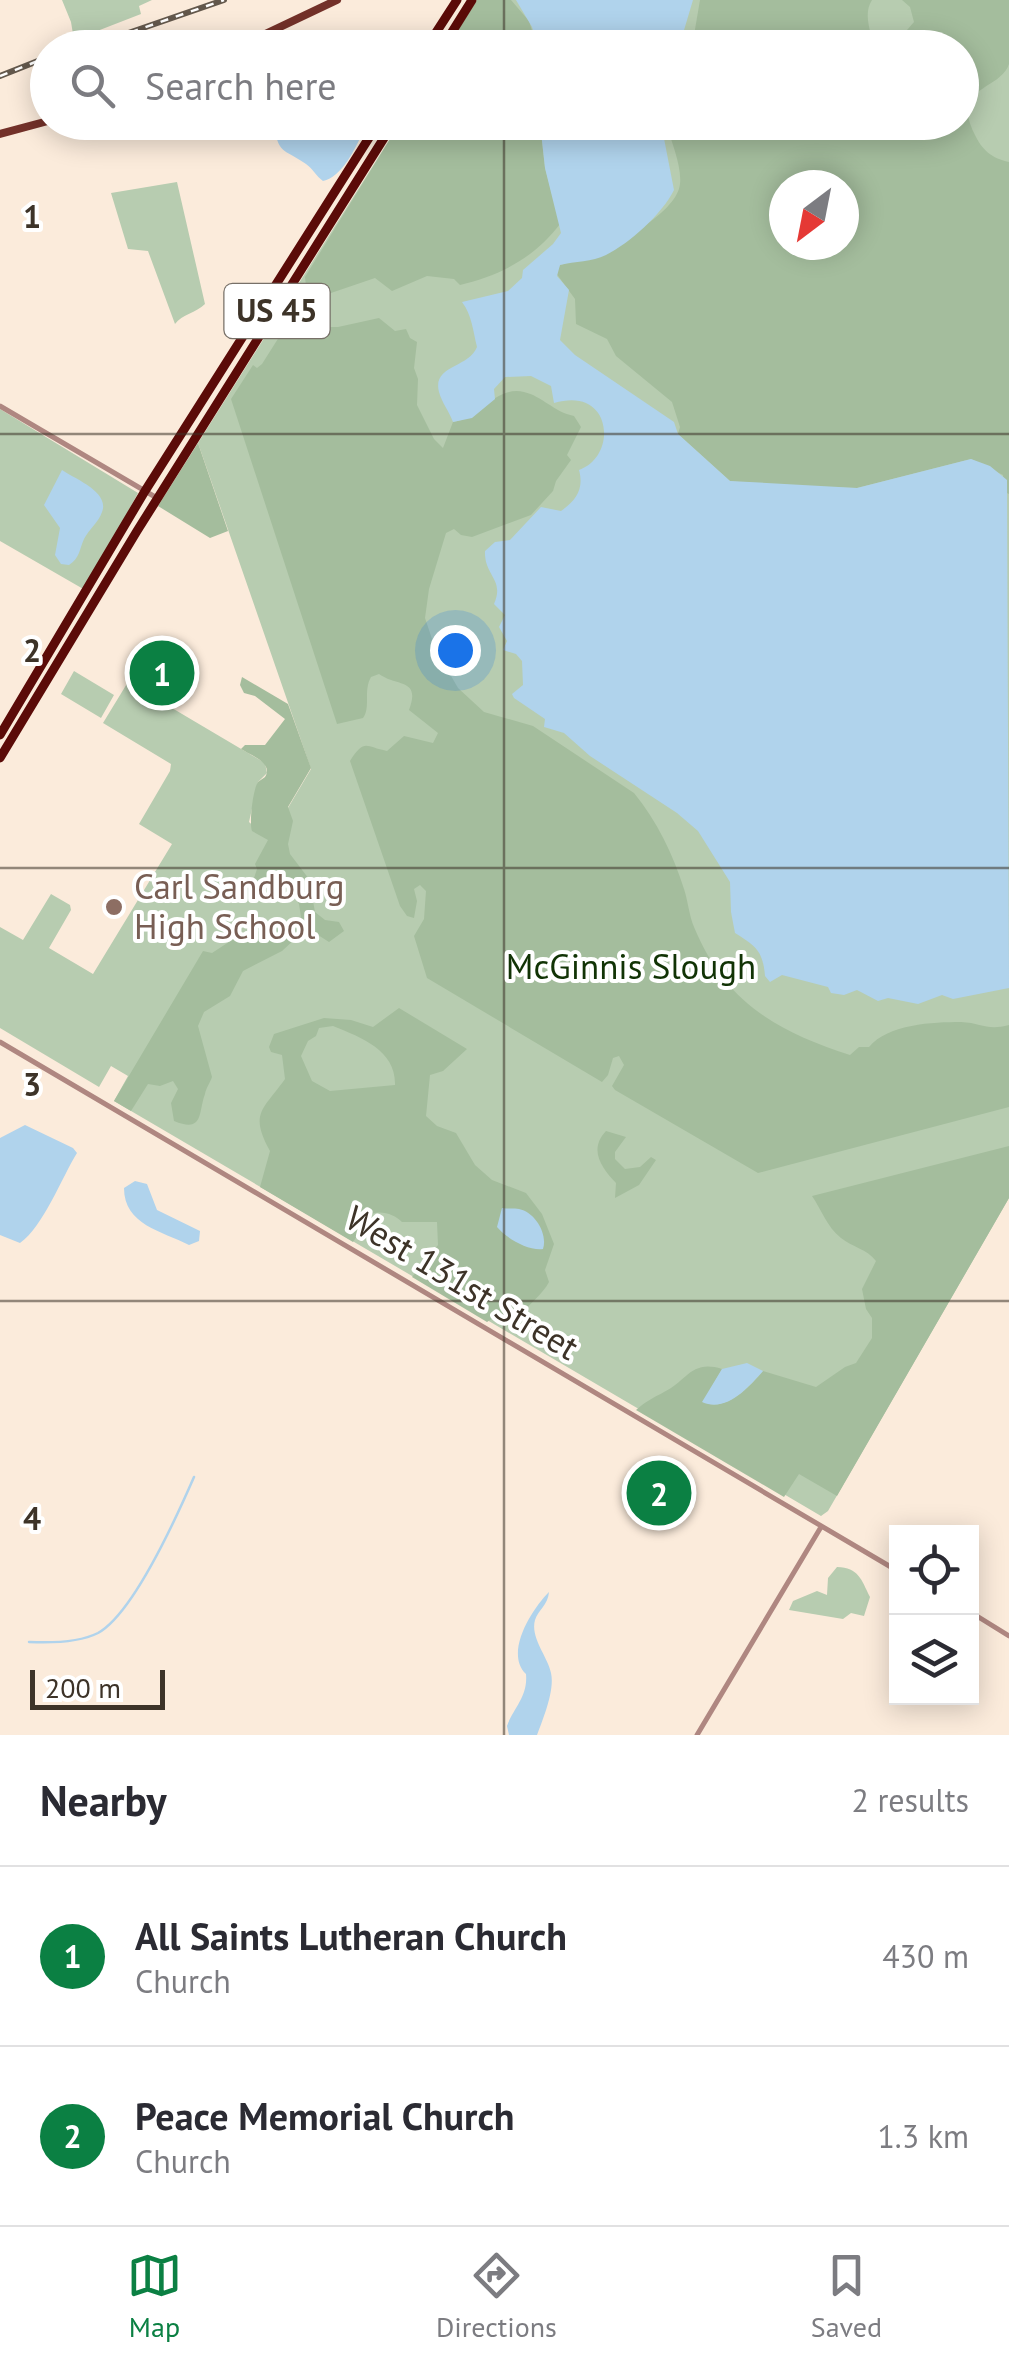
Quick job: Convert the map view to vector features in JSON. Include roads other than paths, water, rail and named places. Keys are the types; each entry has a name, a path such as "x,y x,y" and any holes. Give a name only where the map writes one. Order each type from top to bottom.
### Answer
{"highway":[{"path":"438,30 457,0"},
{"path":"453,30 472,0"},
{"name":"US 45","path":"0,736 145,492 369,140"},
{"name":"US 45","path":"0,758 157,498 383,140"}],"main road":[{"path":"274,30 337,0"},
{"path":"0,134 30,126"}],"street":[{"path":"0,406 157,498"},
{"name":"West 131st Street","path":"0,1042 889,1566"},
{"path":"698,1735 822,1526"},
{"path":"974,1615 1009,1636"}],"water":[{"path":"516,0 693,0 684,30 532,27"},
{"path":"359,140 342,168 323,181 277,141"},
{"name":"McGinnis Slough","path":"542,140 664,140 674,190 654,218 606,255 560,265 557,276 569,290 560,340 575,355 674,422 678,434 730,481 857,488 971,459 990,466 1007,480 1009,988 953,999 942,995 918,1004 888,998 878,1001 857,990 844,995 831,993 828,987 782,975 770,982 757,950 735,933 730,882 698,831 590,756 564,733 544,727 545,719 514,698 512,694 523,685 522,661 516,654 503,650 507,641 499,627 505,615 494,604 496,583 485,551 495,542 510,540 541,507 561,511 571,502 580,488 579,470 592,463 600,452 603,425 588,404 574,400 554,403 551,386 531,376 505,377 494,389 495,399 472,418 453,422 438,383 446,371 467,359 477,347 462,302 508,291 522,278 523,270 561,233"},
{"path":"62,470 96,492 103,505 101,516 69,565 61,564 55,555 60,528 44,505"},
{"path":"25,1125 77,1153 44,1214 20,1243 0,1235 0,1138"},
{"path":"135,1181 147,1184 157,1210 200,1231 199,1241 189,1245 137,1219 130,1211 124,1188"},
{"path":"502,1208 525,1211 535,1219 544,1237 543,1249 524,1246 497,1227"},
{"path":"747,1363 763,1371 743,1391 728,1402 702,1402 722,1369"},
{"path":"549,1592 534,1627 551,1673 548,1704 537,1735 509,1735 507,1726 526,1682 518,1655 519,1643 528,1620"}],"waterway":[{"path":"29,1642 82,1639 112,1622 140,1585 194,1477"}],"railway":[{"path":"137,30 224,0"},
{"path":"0,76 30,64"}],"place":[{"name":"All Saints Lutheran Church","path":"162,673"},
{"name":"Carl Sandburg High School","path":"114,907"},
{"name":"Peace Memorial Church","path":"659,1493"}]}
